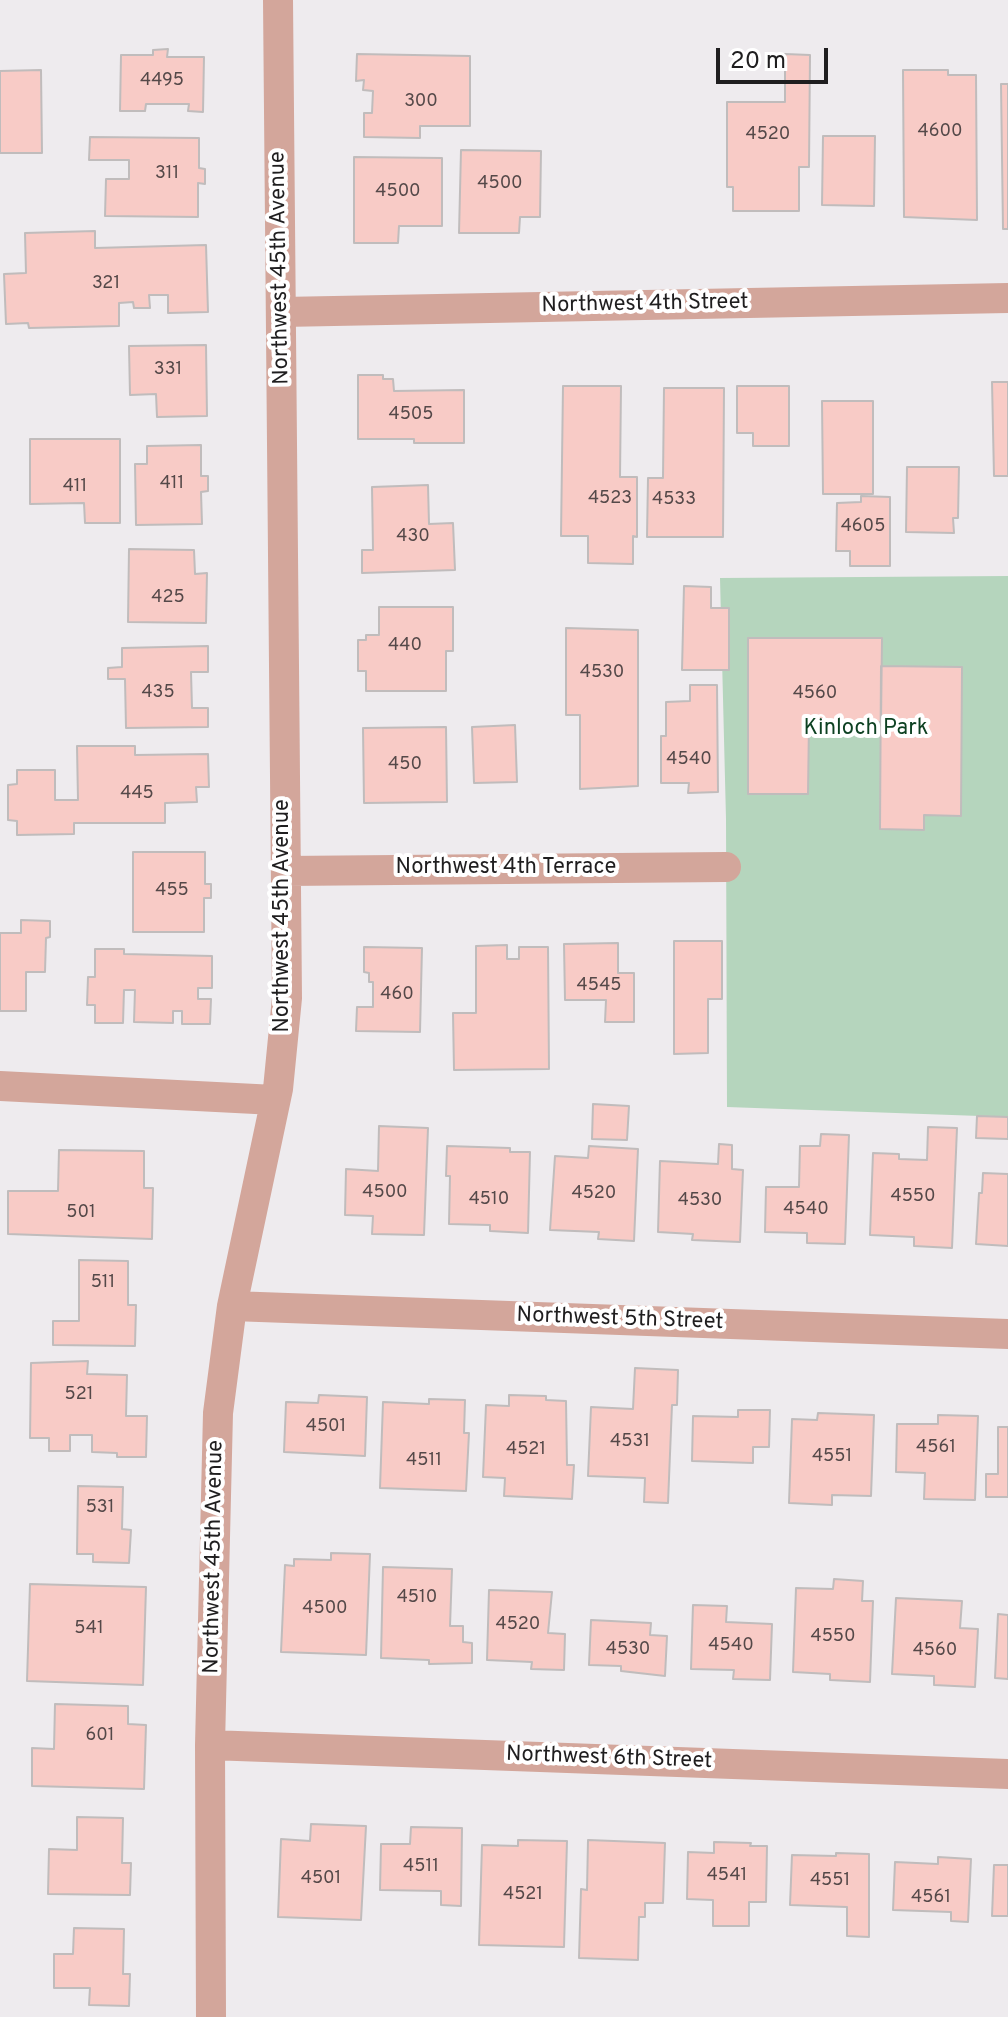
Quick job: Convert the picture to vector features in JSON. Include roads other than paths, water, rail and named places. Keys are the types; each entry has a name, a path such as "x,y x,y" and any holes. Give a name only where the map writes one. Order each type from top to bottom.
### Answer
{"street":[{"name":"Northwest 45th Avenue","path":"211,2017 210,1745 218,1413 232,1306 275,1100 287,998 278,0"},
{"name":"Northwest 4th Street","path":"282,312 1008,298"},
{"name":"Northwest 4th Terrace","path":"286,871 726,867"},
{"path":"0,1086 275,1100"},
{"name":"Northwest 5th Street","path":"232,1306 1008,1334"},
{"name":"Northwest 6th Street","path":"210,1745 1008,1774"}],"park label":[{"name":"Kinloch Park","path":"866,730"}]}
